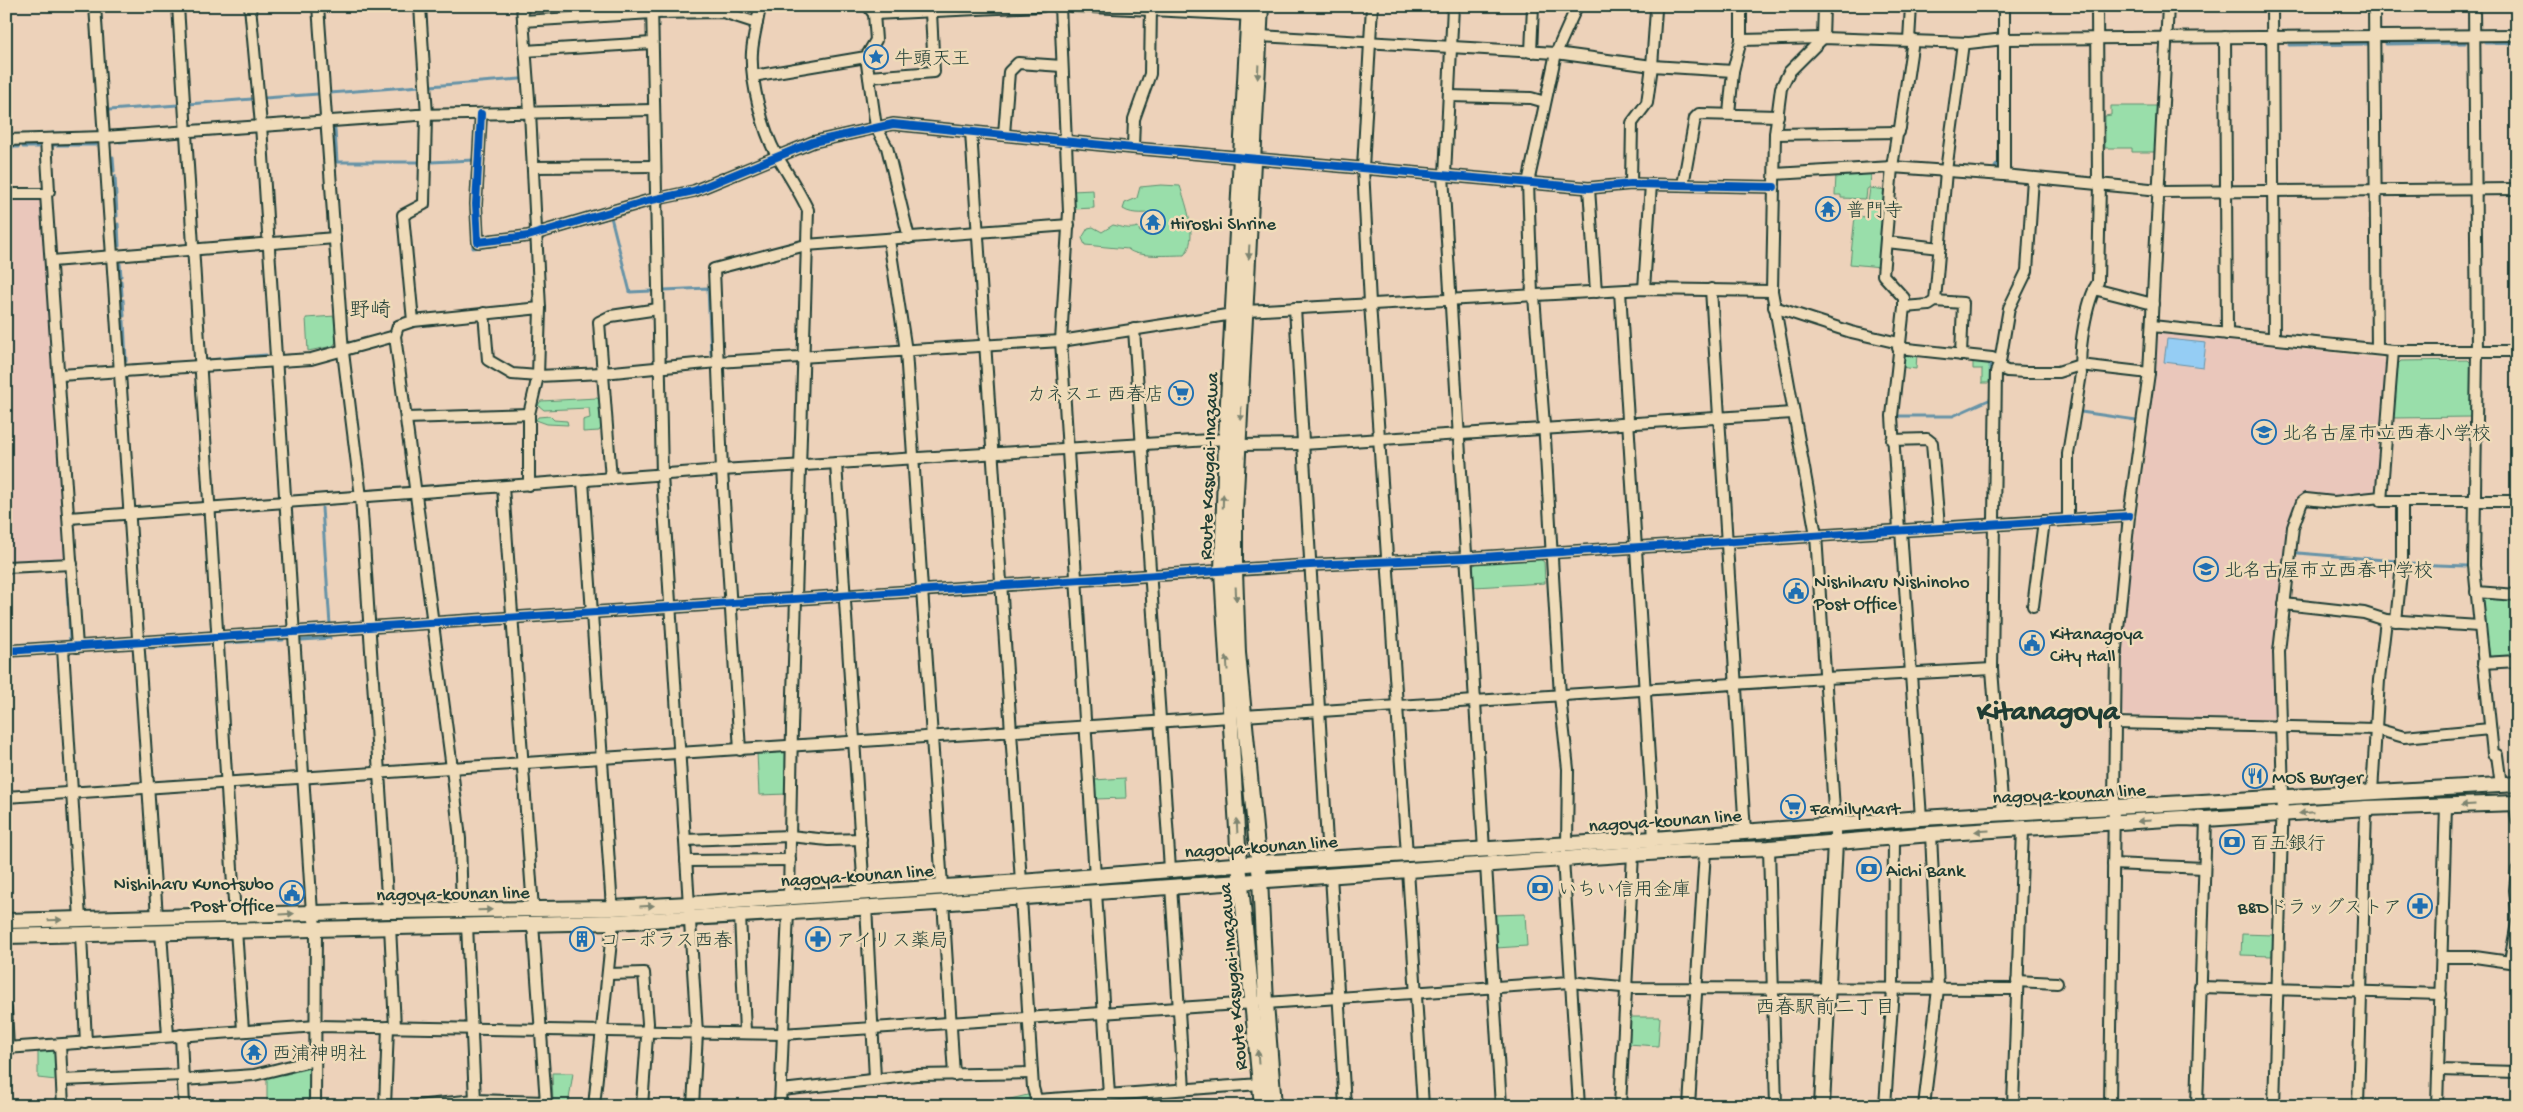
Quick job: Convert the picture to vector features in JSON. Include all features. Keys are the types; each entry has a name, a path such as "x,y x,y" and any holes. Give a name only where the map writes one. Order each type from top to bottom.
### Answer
{"main road":[{"name":"Route Kasugai-Inazawa","path":"1247,157 1261,6"},
{"name":"Route Kasugai-Inazawa","path":"1249,11 1247,157 1239,312 1226,439 1228,571 1237,717 1239,864 1274,1106"},
{"name":"Route Kasugai-Inazawa","path":"1228,571 1239,445 1239,312"},
{"name":"Route Kasugai-Inazawa","path":"1237,717 1260,879 1260,1084 1262,1106"},
{"name":"nagoya-kounan line","path":"6,921 157,918 316,927 533,924 612,915 865,899 942,886 1095,877 1239,864 1567,845 1921,818 2517,784"},
{"name":"nagoya-kounan line","path":"865,899 943,901 1021,898 1260,879 1633,854 1769,848 1931,834 2183,818 2206,820 2366,808 2516,803"},
{"path":"1822,1106 1834,842"},
{"name":"nagoya-kounan line","path":"689,911 740,915 789,905"},
{"name":"nagoya-kounan line","path":"6,936 161,932 312,913 533,909 612,915"}],"street":[{"path":"96,6 157,918"},
{"path":"178,6 243,1030"},
{"path":"250,6 261,125 312,913 316,927 317,1026 315,1106"},
{"path":"318,6 343,352 361,497 388,911"},
{"path":"413,321 403,215 424,204 426,115 420,6"},
{"path":"522,6 530,112 540,308 538,376 529,414 529,485"},
{"path":"760,6 752,52 753,76 761,113 776,155 794,181 808,210 789,905 780,1106"},
{"path":"909,238 887,147 876,127 866,57 876,40 871,10 931,12 947,8 1042,6"},
{"path":"1060,6 1069,226 1061,341 1074,581 1095,877"},
{"path":"1073,6 1249,11"},
{"path":"1372,6 1363,168 1370,303 1389,562 1407,855"},
{"path":"1453,6 1444,175 1484,850"},
{"path":"1531,52 1533,6"},
{"path":"1567,845 1568,769 1560,696 1552,551 1533,295 1528,182 1556,53 1577,6"},
{"path":"1729,114 1733,71 1741,40 1741,6"},
{"path":"1824,6 1823,38 1789,72 1784,80 1776,134 1772,291 1816,535 1835,825 1834,842"},
{"path":"1911,6 1911,40 1899,132 1892,167 1883,275 1904,298 1892,416 1892,440 1921,818"},
{"path":"2004,6 2004,175"},
{"path":"2068,520 2068,454 2081,374 2080,365 2084,330 2094,289 2098,282 2097,6"},
{"path":"2110,1106 2113,823 2115,808 2118,610 2128,516 2149,372 2160,191 2168,6"},
{"path":"2272,6 2274,338"},
{"path":"2374,6 2377,349"},
{"path":"2474,6 2477,351 2474,566 2493,754 2497,755 2501,785"},
{"path":"1133,148 1134,119 1150,74 1151,8"},
{"path":"523,21 652,10 724,12 757,23"},
{"path":"652,10 653,110 656,118 662,475 698,1033 694,1106"},
{"path":"1631,184 1632,123 1647,103 1656,10"},
{"path":"869,77 934,72 931,12"},
{"path":"1741,40 1823,38 1963,43 2004,39 2517,35"},
{"path":"1259,36 1556,53 1652,66 1733,71"},
{"path":"2226,37 2227,334"},
{"path":"525,50 652,42"},
{"path":"1935,301 1946,171 1963,43"},
{"path":"753,76 866,57"},
{"path":"1004,134 1009,72 1018,63 1062,66"},
{"path":"1449,96 1531,98 1545,102"},
{"path":"6,140 104,137 327,120 426,115 653,110"},
{"path":"481,114 476,204 478,242 536,234 656,199 694,191 776,155 813,142 894,124 1133,148 1589,188 1631,184 1774,187"},
{"path":"1682,185 1695,118 1700,114 1778,116"},
{"path":"971,132 1021,882"},
{"path":"1776,134 1899,132"},
{"path":"46,140 49,191 46,194 60,375 77,647"},
{"path":"533,167 656,166"},
{"path":"1775,174 1892,167 2004,175 2160,191 2226,192 2517,188"},
{"path":"2003,814 1992,669 1996,372 1999,365 2009,308 2027,271 2033,178"},
{"path":"1644,289 1651,184"},
{"path":"1589,188 1596,292"},
{"path":"6,194 46,194"},
{"path":"740,750 722,470 714,269 806,245 1069,226"},
{"path":"52,261 335,238"},
{"path":"889,240 906,351 942,886"},
{"path":"1887,242 1940,248"},
{"path":"484,313 488,360 512,374 538,376 717,362 1061,341 1239,312 1295,308 1644,289 1772,291"},
{"path":"1711,289 1745,832"},
{"path":"2094,289 2153,304"},
{"path":"1620,290 1654,839"},
{"path":"1904,307 1929,305 1935,301 1963,303 1962,355"},
{"path":"1774,307 1899,346 1992,358 1999,365 2016,372 2058,372 2080,365 2149,372"},
{"path":"462,910 460,839 452,768 395,336 398,326 413,321 540,308"},
{"path":"1295,308 1328,859"},
{"path":"611,480 599,322 611,316 658,309"},
{"path":"2152,326 2393,351 2517,351"},
{"path":"1134,330 1152,576 1170,869"},
{"path":"60,375 311,360 395,336"},
{"path":"2393,351 2381,501 2517,501"},
{"path":"1239,445 1303,444 1793,412"},
{"path":"406,418 529,414"},
{"path":"69,518 611,480 722,470 1226,439"},
{"path":"1892,440 1927,439 1932,443 1939,527"},
{"path":"836,463 876,1078"},
{"path":"583,481 612,915 608,974 594,1106"},
{"path":"503,487 533,909"},
{"path":"2274,1106 2283,796 2283,727 2279,652 2293,526 2302,502 2306,498 2334,502 2381,496"},
{"path":"2372,792 2376,729 2391,620 2402,564 2402,501"},
{"path":"6,652 1228,571 1466,558 1552,551 2128,516"},
{"path":"2033,606 2044,521"},
{"path":"6,567 72,564"},
{"path":"2476,592 2517,595"},
{"path":"2284,604 2364,613 2391,620 2480,626"},
{"path":"62,648 80,919"},
{"path":"2483,663 2517,661"},
{"path":"6,797 1826,678 1911,675 1992,669"},
{"path":"2115,723 2376,729 2404,737 2490,729"},
{"path":"2516,803 2517,821"},
{"path":"2436,1106 2439,1070 2446,806"},
{"path":"2358,1106 2366,808"},
{"path":"2198,1106 2206,820"},
{"path":"2013,1106 2023,829"},
{"path":"1924,1106 1938,989 1931,834"},
{"path":"685,840 790,836 828,840 860,839"},
{"path":"1884,1106 1893,989 1894,837"},
{"path":"1769,848 1776,1106"},
{"path":"1689,1106 1705,851"},
{"path":"1620,1106 1633,854"},
{"path":"1563,859 1579,1106"},
{"path":"686,861 790,860"},
{"path":"1486,864 1501,1106"},
{"path":"2113,864 2204,868"},
{"path":"1408,870 1423,1106"},
{"path":"2517,870 2514,890 2517,910"},
{"path":"1330,875 1345,1106"},
{"path":"1171,886 1184,1089"},
{"path":"1096,892 1110,1095"},
{"path":"1021,898 1033,1088 1037,1103 1110,1095 1260,1084"},
{"path":"943,901 954,1075"},
{"path":"740,915 745,1032"},
{"path":"2442,956 2513,962 2517,923"},
{"path":"416,1106 475,1100 546,1102 533,924"},
{"path":"467,925 475,1100"},
{"path":"385,1106 391,1027 390,926"},
{"path":"161,932 168,1036"},
{"path":"81,934 86,1043"},
{"path":"608,974 644,973 646,1032 642,1106"},
{"path":"6,1009 7,1048 317,1026 782,1034 1570,982 1627,987 1828,990 1938,989 2057,983"},
{"path":"2200,987 2441,994"},
{"path":"181,1036 184,1106"},
{"path":"60,1045 63,1106"},
{"path":"62,1080 254,1075 315,1060"},
{"path":"2439,1070 2517,1072"},
{"path":"782,1090 876,1078 1032,1073"}],"shaded area":[{"path":"6,198 41,198 67,561 6,563"},
{"path":"2161,333 2384,359 2386,364 2376,491 2371,494 2334,497 2300,494 2288,523 2275,633 2275,719 2128,716 2122,711 2124,615 2156,374 2158,336"}],"green space":[{"path":"2111,106 2157,106 2155,152 2132,152 2132,148 2105,148 2105,116 2111,115"},
{"path":"1871,173 1870,187 1867,189 1866,199 1841,198 1841,195 1835,195 1836,175"},
{"path":"1180,186 1183,194 1191,231 1191,240 1184,255 1146,255 1132,252 1128,249 1085,245 1082,238 1088,228 1093,227 1102,232 1113,225 1128,228 1138,227 1140,232 1147,232 1151,228 1161,228 1160,213 1136,213 1123,209 1125,203 1137,198 1140,187"},
{"path":"1870,188 1887,190 1881,267 1850,264 1855,216 1866,217"},
{"path":"1093,190 1094,208 1074,209 1072,191"},
{"path":"335,316 336,342 333,346 308,351 306,318"},
{"path":"1904,352 1917,354 1916,369 1900,367"},
{"path":"1973,359 1990,361 1989,383 1982,383 1982,369 1973,369"},
{"path":"2468,360 2471,363 2471,417 2393,418 2398,364 2401,361"},
{"path":"597,398 601,400 602,426 599,431 583,432 583,420 590,418 589,408 544,410 538,405 541,401"},
{"path":"550,416 554,420 567,421 568,425 547,424 536,420 538,417"},
{"path":"1540,559 1544,562 1545,583 1474,587 1473,566 1477,563"},
{"path":"2484,596 2517,598 2517,657 2493,658 2490,656 2481,600"},
{"path":"784,752 787,755 787,794 759,795 757,753"},
{"path":"1125,778 1126,798 1095,799 1094,780"},
{"path":"1525,914 1527,946 1496,948 1494,915"},
{"path":"2242,934 2273,935 2272,956 2241,955"},
{"path":"1629,1017 1660,1017 1658,1046 1627,1044"},
{"path":"54,1049 56,1080 38,1078 38,1050"},
{"path":"310,1066 310,1099 267,1105 267,1075 282,1072 283,1075 291,1073 291,1070"},
{"path":"552,1073 573,1073 568,1106 553,1106"},
{"path":"1032,1094 1034,1106 1005,1106 1006,1100"}],"water":[{"path":"2167,339 2206,343 2203,367 2164,362"}],"waterway":[{"path":"1999,6 1999,29"},
{"path":"2386,44 2465,43"},
{"path":"2485,43 2517,43"},
{"path":"2289,45 2367,44"},
{"path":"1995,167 1999,162 1999,51"},
{"path":"430,86 520,79"},
{"path":"330,93 420,86"},
{"path":"265,98 318,94"},
{"path":"188,104 252,99"},
{"path":"109,110 178,105"},
{"path":"335,129 337,162 420,162"},
{"path":"52,133 61,133"},
{"path":"193,136 237,133"},
{"path":"120,142 178,137"},
{"path":"51,154 53,145 96,145"},
{"path":"11,147 18,147"},
{"path":"23,147 38,147"},
{"path":"113,157 114,171"},
{"path":"431,162 474,160 474,162"},
{"path":"115,176 117,216"},
{"path":"472,214 473,248 490,246"},
{"path":"545,236 611,217 630,292 652,291"},
{"path":"118,224 119,246"},
{"path":"494,245 528,241"},
{"path":"120,264 121,276"},
{"path":"121,281 122,295"},
{"path":"664,290 708,288 711,354"},
{"path":"123,300 124,316"},
{"path":"124,321 126,361"},
{"path":"208,360 266,355"},
{"path":"133,365 190,362"},
{"path":"1899,416 1953,416 1991,399 1990,363"},
{"path":"2081,412 2136,420"},
{"path":"322,508 330,625"},
{"path":"2298,553 2397,561"},
{"path":"2408,564 2467,566"},
{"path":"66,569 68,605"},
{"path":"69,619 70,641"},
{"path":"302,640 330,638"},
{"path":"226,643 283,640"},
{"path":"150,648 209,644"}],"cycle path":[{"path":"481,114 476,204 478,242 528,236 647,201 694,191 813,142 893,124 1133,148 1589,188 1631,184 1774,187"},
{"path":"6,651 1310,565 1466,558 2129,516"}],"place":[{"name":"牛頭天王","path":"876,57"},
{"name":"普門寺","path":"1828,209"},
{"name":"Hiroshi Shrine","path":"1153,222"},
{"name":"カネスエ 西春店","path":"1181,393"},
{"name":"北名古屋市立西春小学校","path":"2264,432"},
{"name":"北名古屋市立西春中学校","path":"2206,569"},
{"name":"Nishiharu Nishinoho Post Office","path":"1796,591"},
{"name":"Kitanagoya City Hall","path":"2032,643"},
{"name":"MOS Burger","path":"2255,776"},
{"name":"FamilyMart","path":"1793,807"},
{"name":"百五銀行","path":"2232,842"},
{"name":"Aichi Bank","path":"1869,869"},
{"name":"いちい信用金庫","path":"1540,888"},
{"name":"Nishiharu Kunotsubo Post Office","path":"292,893"},
{"name":"B&Dドラッグストア","path":"2420,906"},
{"name":"コーポラス西春","path":"582,939"},
{"name":"アイリス薬局","path":"818,939"},
{"name":"西浦神明社","path":"254,1052"}],"district":[{"name":"野崎","path":"370,309"},
{"name":"Kitanagoya","path":"2048,709"},
{"name":"西春駅前二丁目","path":"1825,1006"}]}
